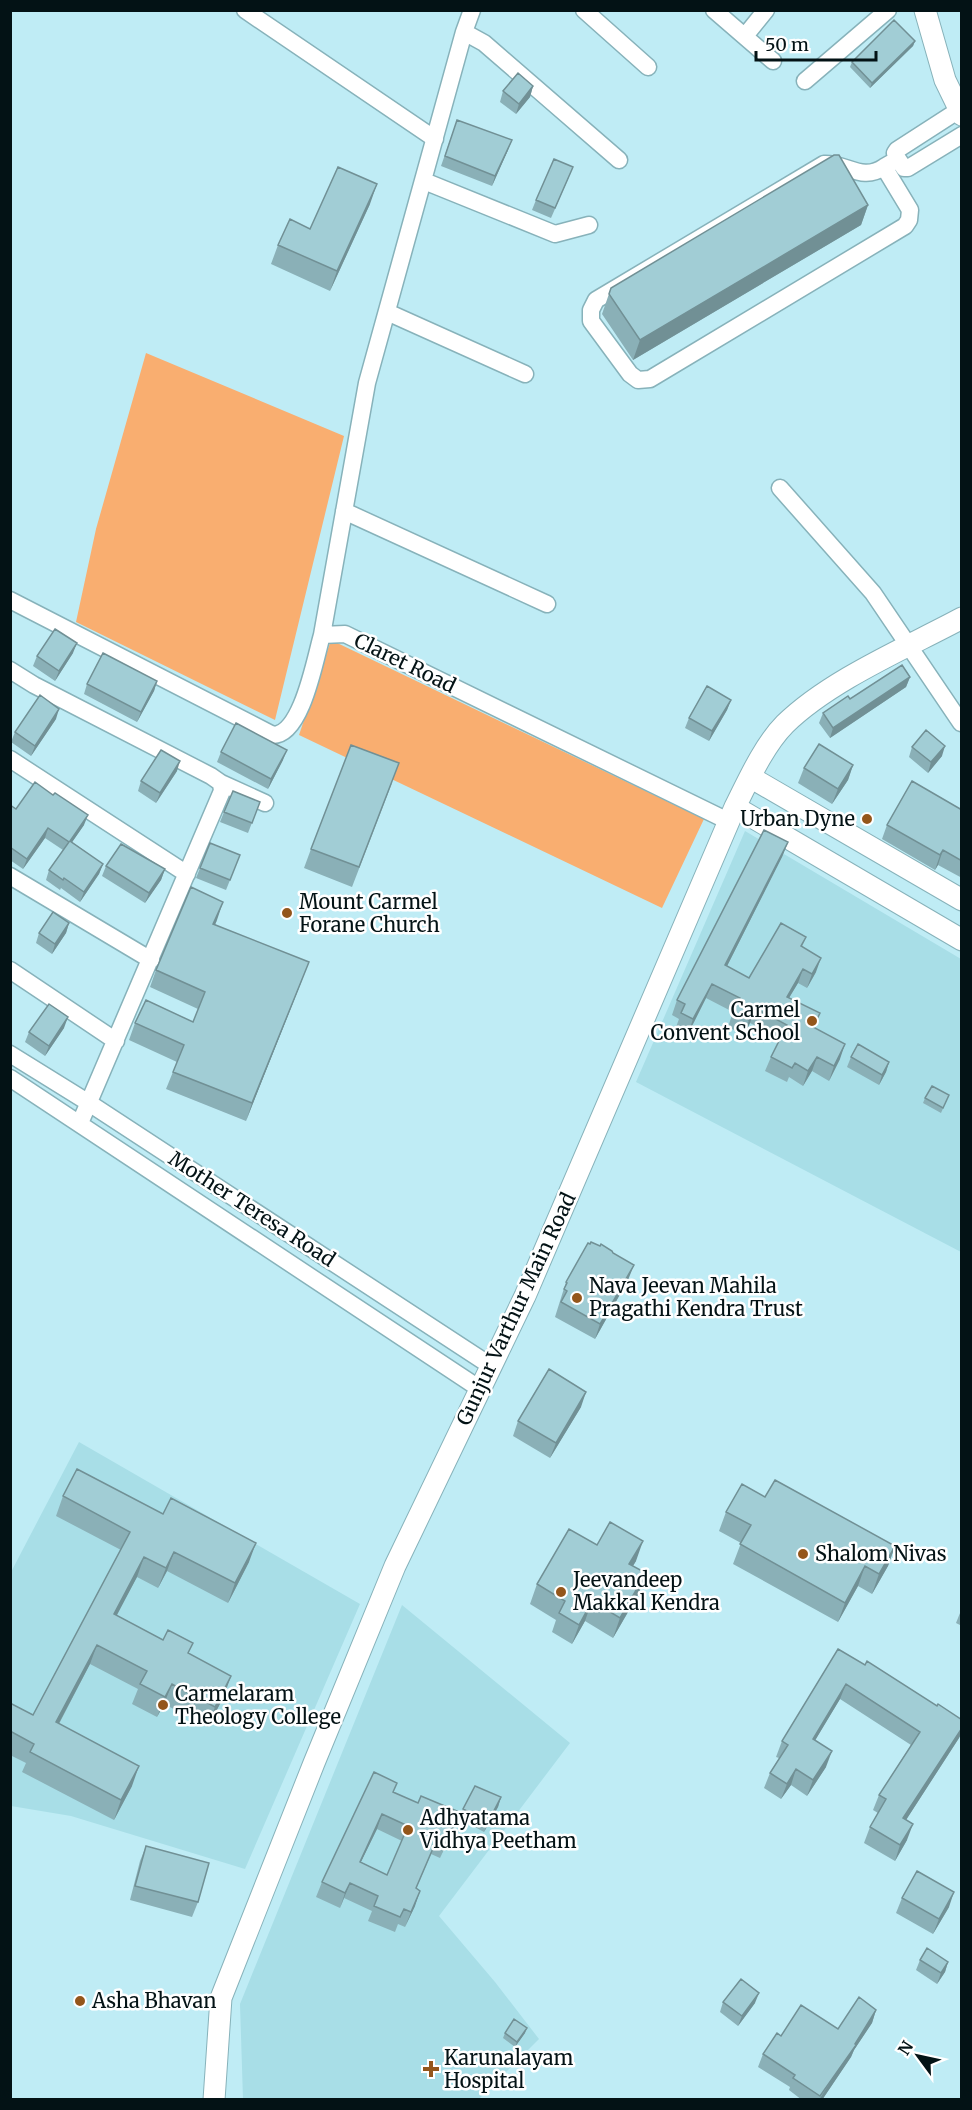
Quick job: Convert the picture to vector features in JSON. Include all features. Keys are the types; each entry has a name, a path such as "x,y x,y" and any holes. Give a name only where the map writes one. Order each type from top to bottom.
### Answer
{"main road":[{"path":"925,10 945,80 960,112"},
{"name":"Gunjur Varthur Main Road","path":"214,2100 222,1998 310,1772 395,1566 525,1296 731,814 750,777 783,726 812,701 962,618"},
{"path":"750,777 962,900"},
{"path":"731,814 962,940"}],"street":[{"path":"245,10 435,139"},
{"path":"10,600 273,735 284,733 297,717 322,635 367,383 472,10"},
{"path":"584,10 648,67"},
{"path":"714,10 773,61"},
{"path":"745,36 766,10"},
{"path":"805,81 888,10"},
{"path":"464,32 484,43 619,160"},
{"path":"891,163 910,210 909,220 905,226 650,379 638,380 630,374 591,321 591,310 596,300 824,164 834,164 874,174 891,163 897,150 960,112"},
{"path":"891,163 908,168 962,135"},
{"path":"424,181 555,234 589,225"},
{"path":"387,312 525,374"},
{"path":"780,488 873,593 961,723"},
{"path":"344,511 547,604"},
{"name":"Claret Road","path":"322,635 345,634 731,814"},
{"path":"10,670 34,685 221,783 265,803"},
{"path":"10,759 187,874"},
{"path":"80,1123 222,790 221,783"},
{"path":"10,876 151,960"},
{"path":"10,970 116,1041"},
{"name":"Mother Teresa Road","path":"10,1054 89,1103 491,1366"},
{"name":"Mother Teresa Road","path":"10,1078 480,1389"}],"shaded area":[{"path":"146,353 344,436 275,720 76,622 96,529"},
{"path":"331,640 704,819 662,908 299,735"},
{"name":"Carmel Convent School","path":"745,831 961,959 961,1252 636,1082"},
{"name":"Carmelaram Theology College","path":"79,1442 360,1604 245,1869 71,1816 11,1806 10,1574"},
{"name":"Adhyatama Vidhya Peetham","path":"402,1605 570,1743 439,1916 495,1982 539,2039 479,2099 243,2099 240,2004"}],"building":[{"path":"894,20 915,41 872,83 852,62"},
{"path":"518,73 533,86 519,104 503,91"},
{"path":"457,120 512,140 495,176 445,156"},
{"path":"834,155 839,155 868,205 640,340 609,294 611,288"},
{"path":"554,159 573,167 555,208 536,200"},
{"path":"338,167 377,184 337,271 278,245 290,219 310,229"},
{"path":"55,629 77,643 59,671 37,656"},
{"path":"103,653 157,681 141,712 87,684"},
{"path":"902,665 910,677 833,728 823,713 848,696 850,699"},
{"path":"707,686 731,700 712,731 689,718"},
{"path":"40,695 59,709 35,746 15,732"},
{"path":"236,723 287,750 271,779 221,752"},
{"path":"926,730 945,746 931,762 912,747"},
{"path":"819,744 853,765 838,789 804,768"},
{"path":"351,745 399,763 359,867 311,849"},
{"path":"161,750 180,761 160,793 141,781"},
{"path":"912,781 962,810 962,861 943,850 940,855 887,825"},
{"path":"35,782 88,815 70,841 103,864 84,892 49,870 69,842 48,828 27,859 10,847 10,805 16,809"},
{"path":"233,791 260,802 252,823 224,812"},
{"path":"764,830 788,842 725,965 749,978 781,923 806,937 801,946 821,958 812,974 803,969 787,997 820,1013 813,1027 845,1044 834,1066 817,1057 808,1071 795,1063 792,1068 771,1057 787,1025 755,1008 749,1020 733,1012 740,998 712,984 693,1019 681,1013 685,1004 677,1000"},
{"path":"210,843 240,855 230,880 200,868"},
{"path":"121,844 165,869 149,893 106,866"},
{"path":"191,887 223,902 213,924 309,962 252,1103 173,1072 184,1045 135,1023 146,1000 193,1022 205,992 156,970"},
{"path":"53,912 69,923 55,944 39,933"},
{"path":"49,1004 68,1017 49,1046 29,1032"},
{"path":"858,1044 889,1062 882,1075 851,1057"},
{"path":"932,1086 949,1095 943,1108 925,1098"},
{"name":"Nava Jeevan Mahila Pragathi Kendra Trust","path":"588,1243 600,1246 601,1244 634,1265 600,1324 561,1302 567,1291 564,1289 566,1282"},
{"path":"549,1369 586,1392 556,1443 518,1421"},
{"path":"77,1469 163,1514 171,1498 256,1543 235,1583 174,1552 166,1568 144,1557 114,1614 163,1640 168,1630 193,1643 188,1653 231,1676 215,1707 172,1684 165,1697 140,1684 147,1671 97,1645 56,1722 139,1766 121,1800 30,1752 34,1744 10,1731 10,1703 33,1715 130,1532 63,1496"},
{"name":"Shalom Nivas","path":"775,1480 895,1546 879,1574 865,1566 845,1603 740,1544 751,1525 726,1512 742,1484 765,1497"},
{"path":"610,1522 643,1541 629,1564 646,1573 620,1618 592,1601 579,1625 559,1613 565,1601 537,1584 569,1529 597,1545"},
{"path":"838,1649 865,1665 867,1661 962,1720 962,1728 903,1818 913,1824 900,1845 870,1827 886,1799 879,1795 920,1732 846,1684 813,1739 832,1751 813,1780 796,1769 787,1784 770,1773 788,1745 782,1741"},
{"path":"374,1772 397,1783 393,1792 418,1803 421,1796 459,1812 446,1843 437,1839 416,1888 420,1891 411,1912 404,1909 400,1917 374,1906 378,1896 350,1883 345,1893 322,1882","holes":["382,1814 408,1826 387,1875 360,1862"]},
{"path":"475,1786 501,1797 488,1822 463,1809"},
{"path":"146,1846 209,1863 198,1902 135,1886"},
{"path":"917,1871 954,1892 939,1919 902,1898"},
{"path":"927,1948 948,1962 941,1973 920,1960"},
{"path":"741,1979 759,1993 742,2016 723,2002"},
{"path":"859,1997 876,2010 856,2045 820,2096 793,2078 795,2075 763,2054 777,2033 781,2036 801,2005 838,2029"},
{"path":"514,2019 527,2028 517,2042 505,2033"}],"place":[{"name":"Urban Dyne","path":"867,819"},
{"name":"Mount Carmel Forane Church","path":"287,913"},
{"name":"Carmel Convent School","path":"812,1021"},
{"name":"Nava Jeevan Mahila Pragathi Kendra Trust","path":"577,1298"},
{"name":"Shalom Nivas","path":"803,1554"},
{"name":"Jeevandeep Makkal Kendra","path":"561,1592"},
{"name":"Carmelaram Theology College","path":"163,1705"},
{"name":"Adhyatama Vidhya Peetham","path":"408,1830"},
{"name":"Asha Bhavan","path":"80,2001"},
{"name":"Karunalayam Hospital","path":"431,2069"}]}
